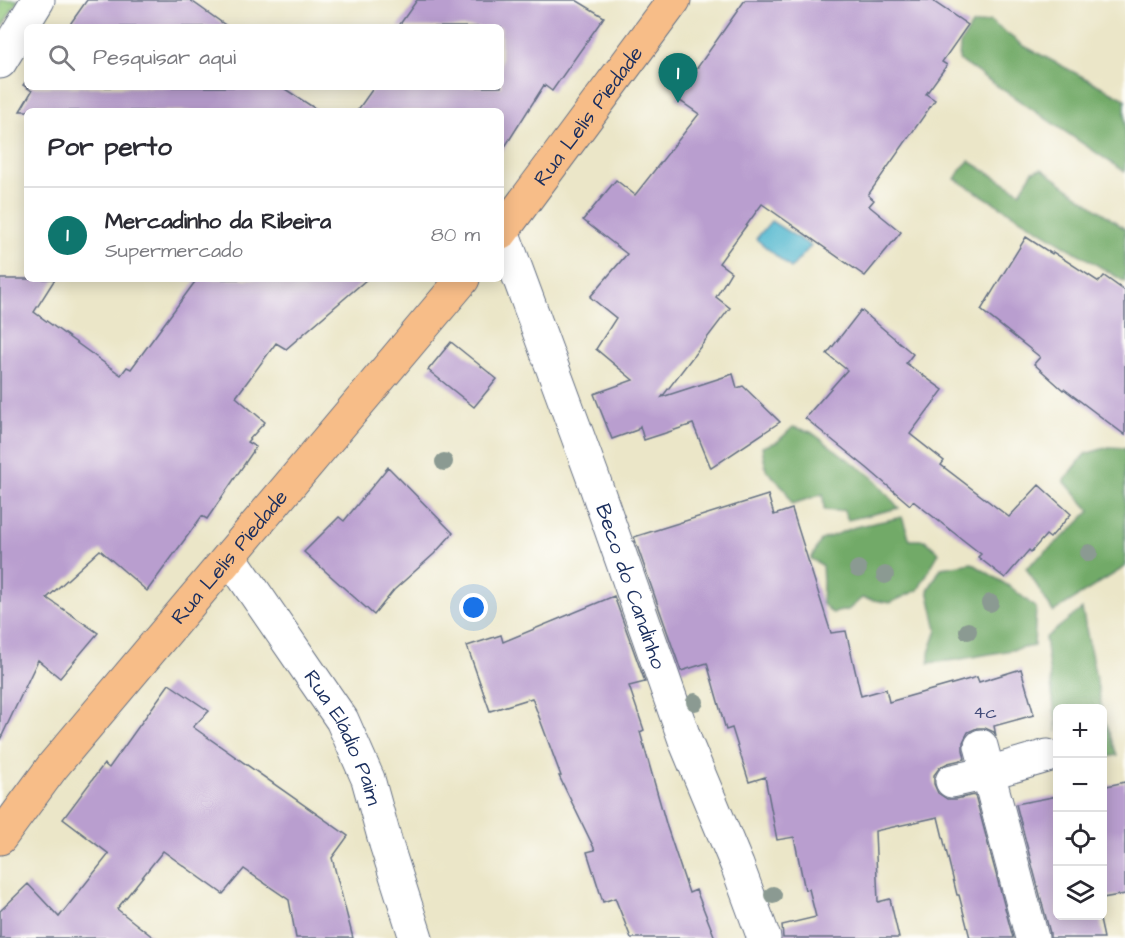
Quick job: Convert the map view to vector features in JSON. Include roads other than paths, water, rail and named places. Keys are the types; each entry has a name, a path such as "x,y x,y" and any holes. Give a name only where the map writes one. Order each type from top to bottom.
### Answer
{"main road":[{"name":"Rua Lelis Piedade","path":"504,229 674,0"},
{"name":"Rua Lelis Piedade","path":"0,838 53,766 460,282"}],"street":[{"path":"0,62 38,0"},
{"name":"Beco do Candinho","path":"504,237 592,475 686,743 737,865 764,938"},
{"name":"Rua Eládio Paim","path":"230,557 342,720 368,779 416,938"},
{"path":"952,781 984,760 1047,756"},
{"path":"984,760 1032,938"}],"water":[{"path":"771,221 811,246 791,268 756,239"}],"place":[{"name":"Mercadinho da Ribeira","path":"678,103"}]}
